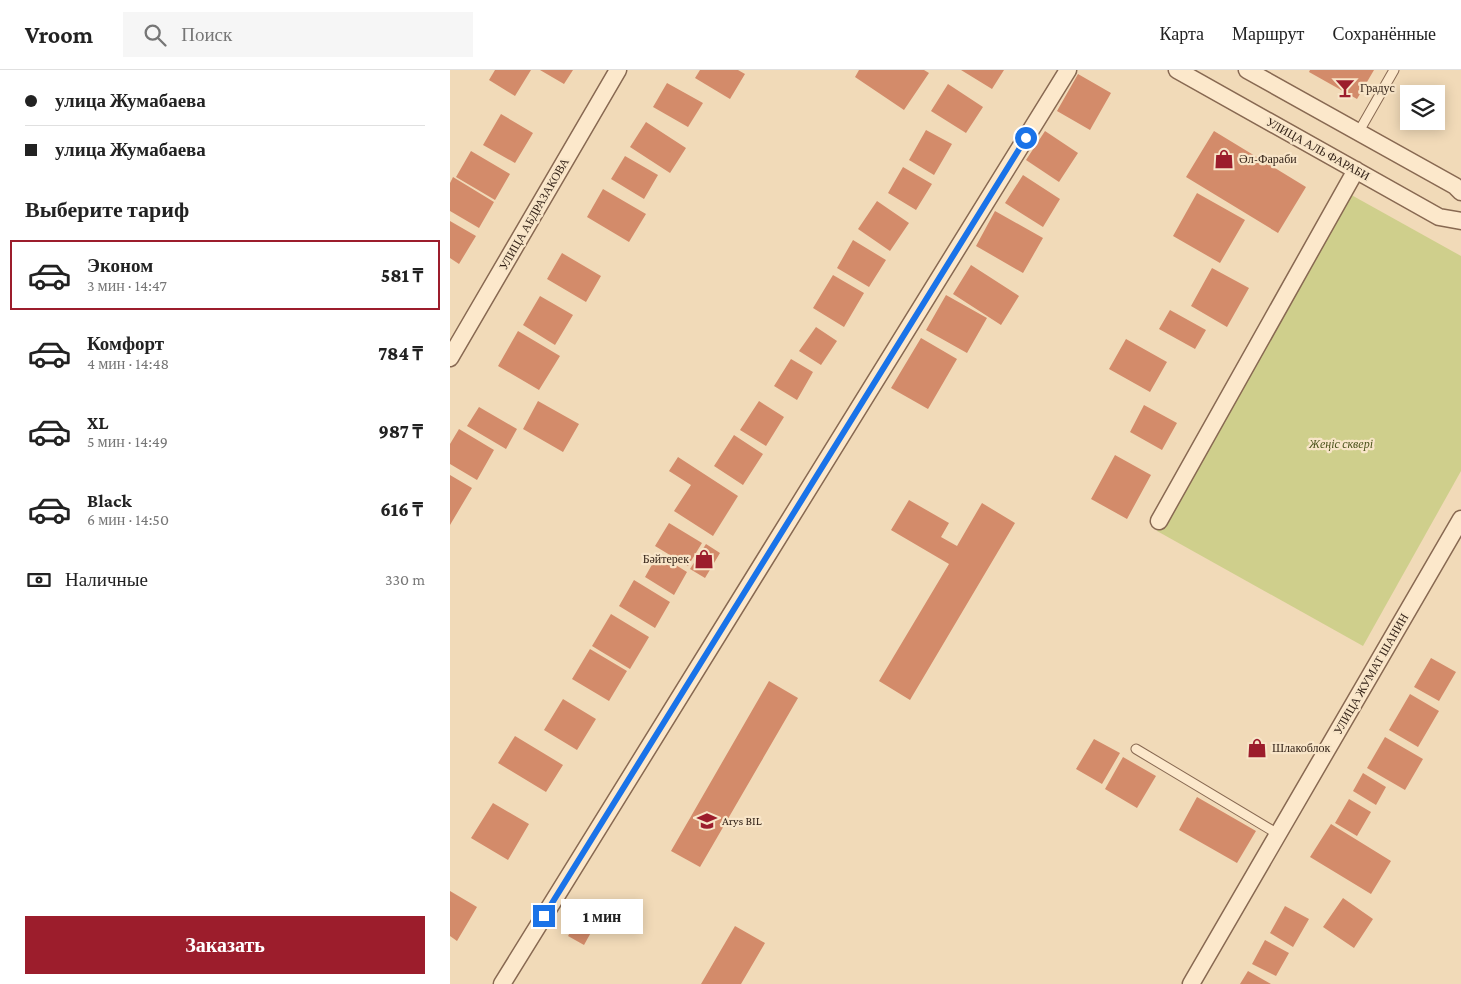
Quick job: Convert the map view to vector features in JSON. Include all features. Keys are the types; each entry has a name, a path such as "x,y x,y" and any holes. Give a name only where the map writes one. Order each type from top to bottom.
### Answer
{"street":[{"name":"УЛИЦА АБДРАЗАКОВА","path":"450,358 618,70"},
{"path":"502,984 1068,70"},
{"name":"УЛИЦА АЛЬ ФАРАБИ","path":"1177,70 1439,217 1461,221"},
{"path":"1247,70 1455,186 1461,192"},
{"path":"1159,520 1356,170"},
{"name":"УЛИЦА ЖУМАТ ШАНИН","path":"1191,984 1461,519"}],"lane":[{"path":"1358,133 1394,70"},
{"path":"1136,749 1278,834"}],"green space":[{"name":"Жеңіс сквері","path":"1346,192 1461,256 1461,471 1363,646 1157,531"}],"building":[{"path":"495,70 531,70 515,96 489,80"},
{"path":"540,70 573,70 564,84"},
{"path":"700,70 738,70 745,74 730,99 695,78"},
{"path":"859,70 924,70 929,73 904,110 855,77"},
{"path":"961,70 1004,70 992,89"},
{"path":"1310,70 1374,70 1357,99 1309,72"},
{"path":"1078,74 1111,93 1090,130 1057,111"},
{"path":"667,83 703,103 688,127 653,107"},
{"path":"948,84 983,107 966,133 931,111"},
{"path":"501,114 533,133 515,163 483,145"},
{"path":"646,122 686,148 670,173 630,147"},
{"path":"926,130 952,144 934,175 909,160"},
{"path":"1045,131 1078,153 1059,182 1026,160"},
{"path":"1214,131 1306,187 1278,233 1186,177"},
{"path":"471,151 510,174 495,200 456,177"},
{"path":"625,156 658,175 644,199 611,179"},
{"path":"903,167 932,184 916,210 888,193"},
{"path":"1023,175 1060,199 1043,227 1005,203"},
{"path":"453,177 494,202 479,228 450,211 450,183"},
{"path":"603,189 646,214 629,242 587,217"},
{"path":"1197,193 1245,220 1220,263 1173,236"},
{"path":"877,201 909,223 890,251 858,229"},
{"path":"995,211 1043,238 1023,273 976,246"},
{"path":"450,221 476,236 459,264 450,258"},
{"path":"853,240 886,260 869,287 837,268"},
{"path":"562,253 601,276 586,302 547,279"},
{"path":"971,265 1019,296 1001,325 953,294"},
{"path":"1212,268 1249,288 1227,327 1191,306"},
{"path":"833,275 864,293 844,327 813,308"},
{"path":"946,295 987,318 967,353 926,330"},
{"path":"540,296 573,315 555,345 523,325"},
{"path":"1170,310 1206,330 1195,349 1159,329"},
{"path":"816,327 837,341 821,365 799,351"},
{"path":"518,331 560,356 539,390 498,366"},
{"path":"921,338 957,359 928,409 891,388"},
{"path":"1126,339 1167,362 1150,392 1109,369"},
{"path":"791,359 813,372 797,400 774,386"},
{"path":"538,401 579,424 563,452 523,429"},
{"path":"759,401 784,417 766,446 740,430"},
{"path":"1144,405 1177,423 1162,450 1130,432"},
{"path":"479,407 517,429 506,449 467,426"},
{"path":"459,429 494,450 477,480 450,464 450,444"},
{"path":"734,435 763,454 743,485 714,466"},
{"path":"1115,455 1151,475 1127,519 1091,499"},
{"path":"678,457 738,496 713,536 674,511 691,485 669,471"},
{"path":"450,475 472,488 450,525"},
{"path":"909,500 949,523 941,537 957,546 982,503 1015,523 910,700 879,681 949,564 891,530"},
{"path":"669,523 702,543 688,566 655,546"},
{"path":"706,544 720,553 705,578 690,569"},
{"path":"658,554 687,572 674,595 645,577"},
{"path":"634,580 670,602 655,628 619,606"},
{"path":"611,614 649,637 630,669 592,646"},
{"path":"590,649 627,671 609,701 572,679"},
{"path":"1431,658 1456,672 1439,701 1414,687"},
{"path":"769,681 798,698 700,867 671,851"},
{"path":"1410,694 1439,711 1418,747 1389,730"},
{"path":"563,699 596,719 577,750 544,730"},
{"path":"515,736 563,765 546,792 498,763"},
{"path":"1385,737 1423,759 1405,790 1367,768"},
{"path":"1094,739 1120,753 1102,784 1076,769"},
{"path":"1123,757 1156,776 1137,808 1105,789"},
{"path":"1363,773 1386,787 1376,805 1353,791"},
{"path":"1197,797 1256,831 1237,863 1179,830"},
{"path":"1349,799 1371,812 1357,836 1335,823"},
{"path":"493,803 529,824 508,860 471,838"},
{"path":"1331,824 1391,861 1371,894 1310,857"},
{"path":"450,891 477,907 457,941 450,936"},
{"path":"1343,898 1373,919 1354,948 1323,927"},
{"path":"1285,906 1309,919 1293,947 1270,933"},
{"path":"584,909 599,918 584,945 568,936"},
{"path":"735,926 765,943 741,984 701,984"},
{"path":"1265,940 1289,953 1276,976 1252,964"},
{"path":"1248,971 1271,984 1240,984"}],"place":[{"name":"Градус","path":"1345,88"},
{"name":"Әл-Фараби","path":"1224,159"},
{"name":"Бәйтерек","path":"704,559"},
{"name":"Шлакоблок","path":"1257,748"},
{"name":"Arys BIL","path":"707,821"}],"route":[{"path":"544,916 1026,138"}]}
